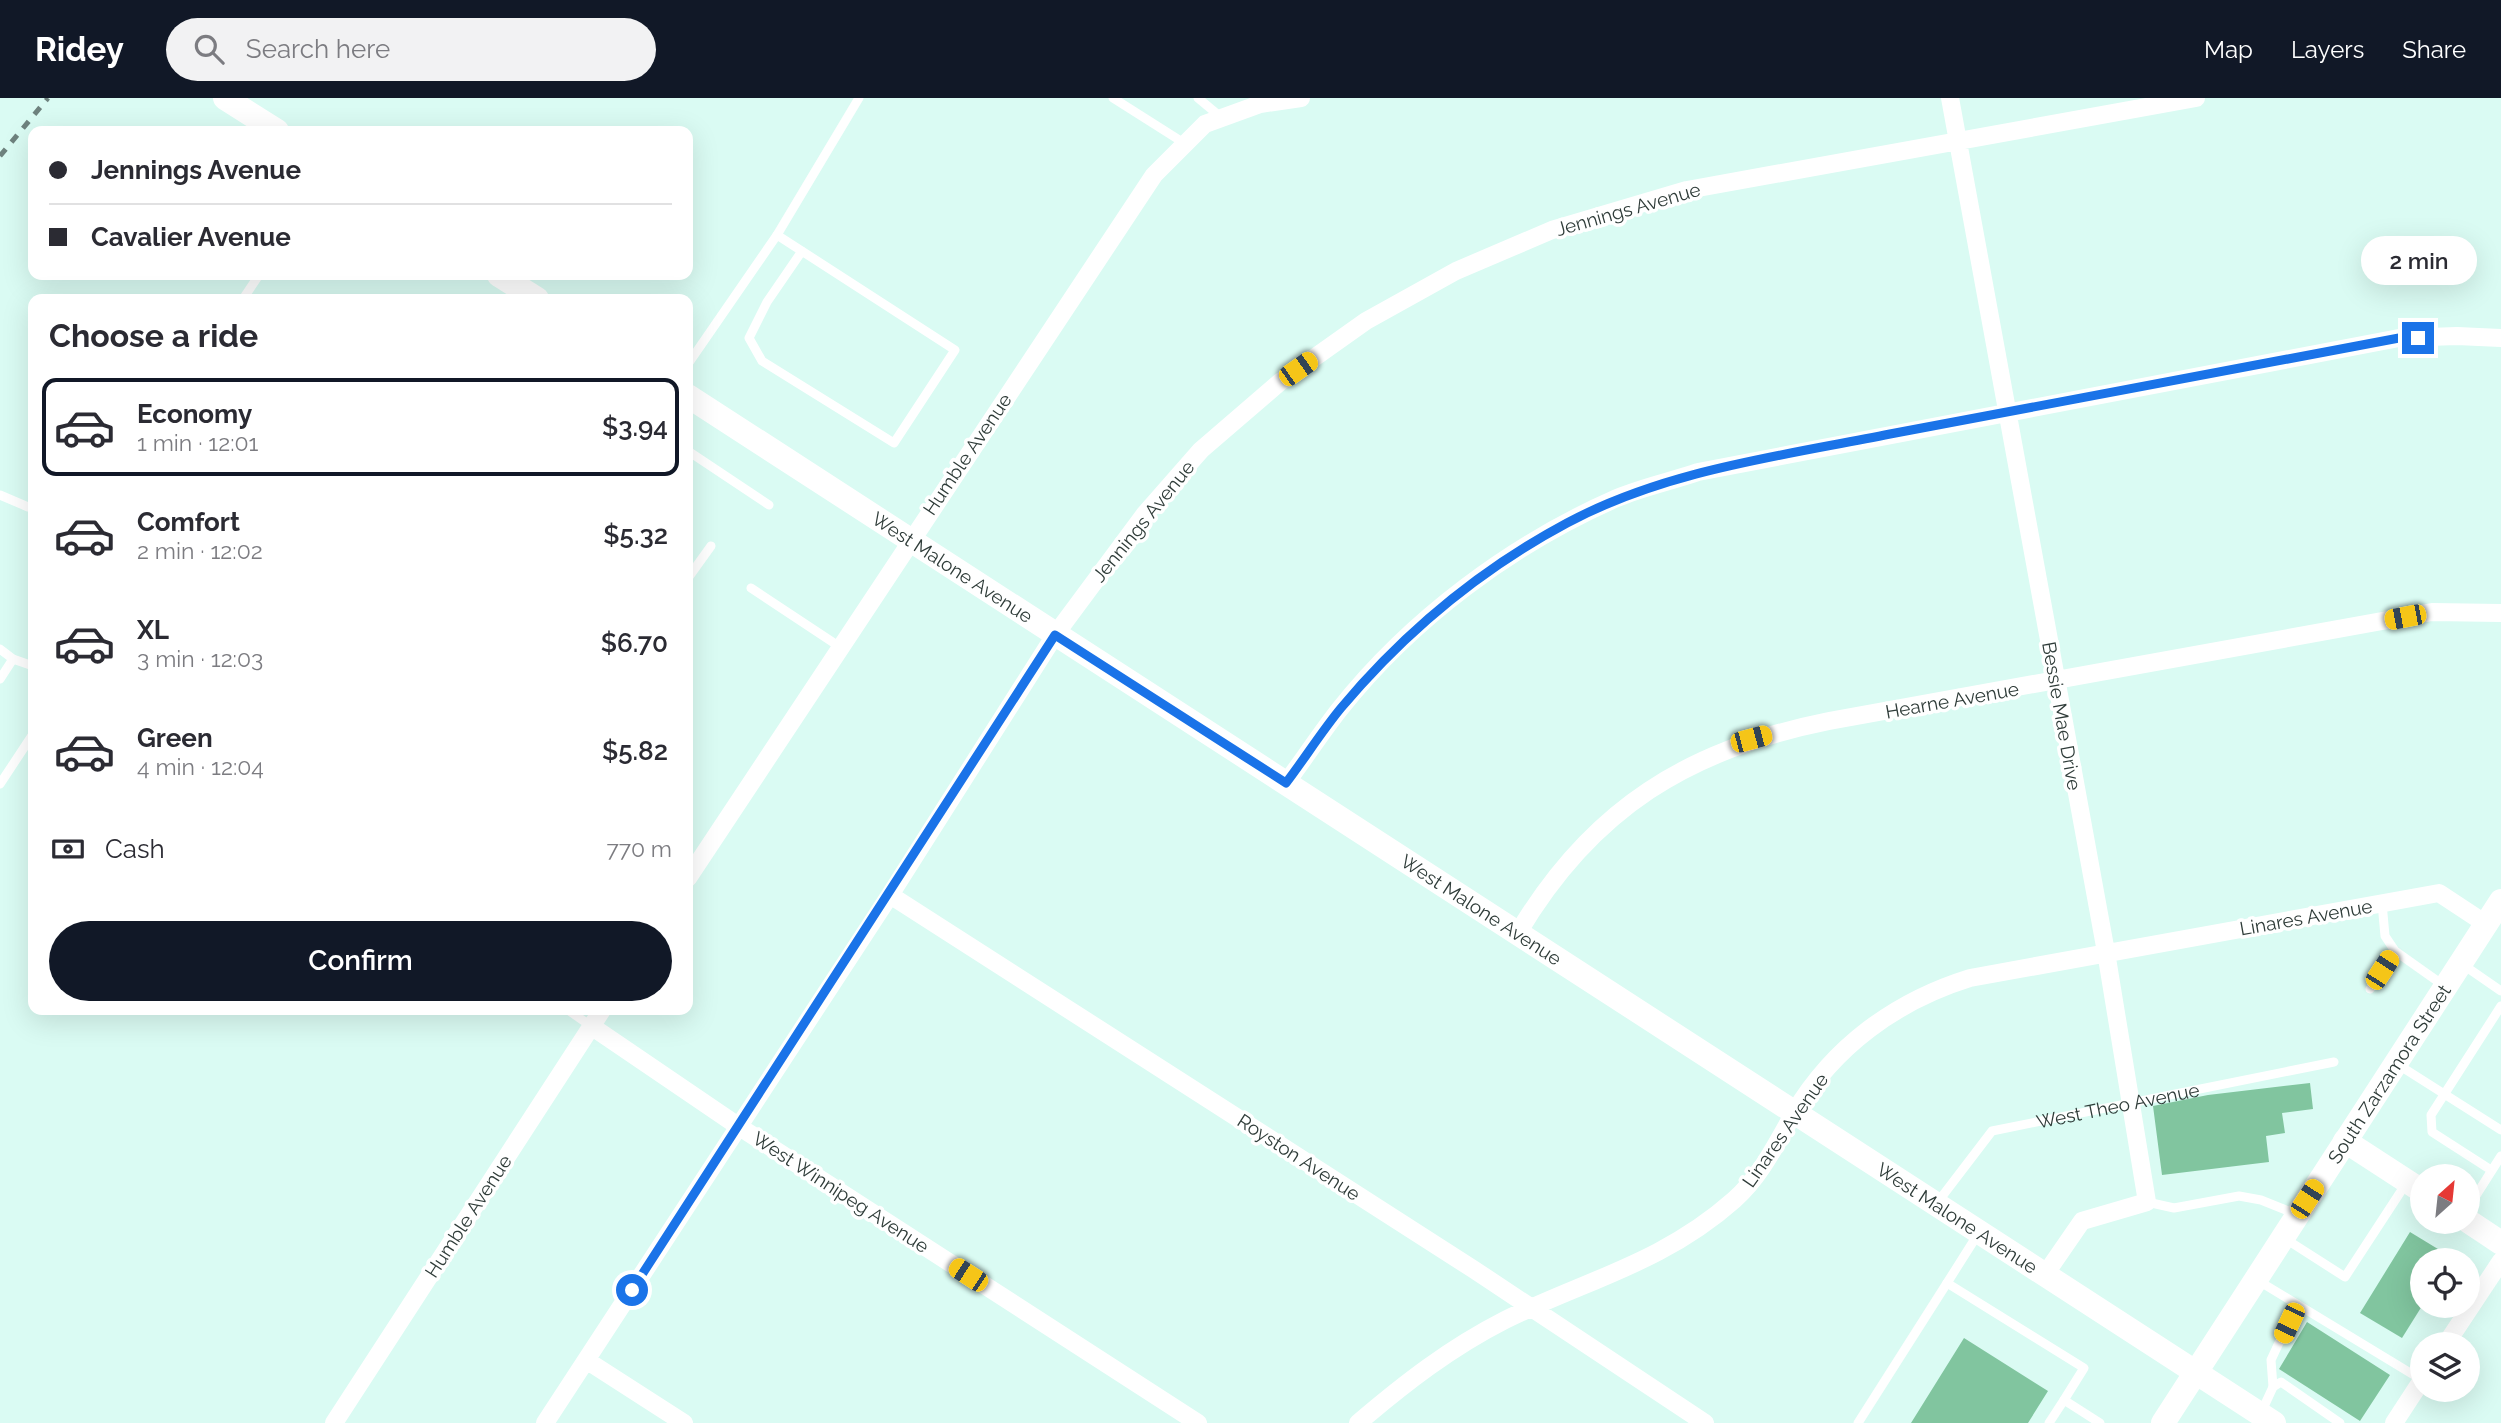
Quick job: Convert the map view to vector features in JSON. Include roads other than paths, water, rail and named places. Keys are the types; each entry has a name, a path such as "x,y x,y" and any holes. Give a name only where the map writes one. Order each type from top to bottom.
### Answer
{"street":[{"path":"225,98 269,126"},
{"name":"Humble Avenue","path":"693,870 909,539 1154,175 1205,124 1261,104 1301,98"},
{"name":"Bessie Mae Drive","path":"1951,98 2106,952 2147,1202"},
{"name":"Jennings Avenue","path":"545,1423 890,895 1055,635 1144,514 1201,450 1280,382 1344,336 1457,271 1552,230 1687,190 2196,98"},
{"path":"507,280 529,294"},
{"path":"1286,783 1340,709 1388,655 1451,600 1498,565 1566,523 1619,498 1699,472 2399,338 2457,335 2501,338"},
{"name":"West Malone Avenue","path":"693,399 2267,1419"},
{"name":"Hearne Avenue","path":"1518,933 1551,884 1598,830 1670,776 1701,759 1783,730 2431,611 2501,614"},
{"name":"Linares Avenue","path":"1358,1423 1409,1380 1464,1342 1533,1308 1639,1263 1666,1248 1734,1200 1759,1171 1795,1112 1845,1048 1867,1029 1916,998 1970,978 2439,893 2496,912"},
{"name":"Royston Avenue","path":"890,895 1533,1308 1705,1423"},
{"name":"South Zarzamora Street","path":"2162,1423 2445,986 2496,912"},
{"name":"Humble Avenue","path":"334,1423 598,1015"},
{"name":"West Winnipeg Avenue","path":"591,1026 738,1126 1198,1423"},
{"path":"2345,1141 2410,1183"},
{"path":"2045,1276 2082,1222 2147,1202"},
{"path":"2480,1229 2501,1243"},
{"path":"2454,1332 2501,1261"},
{"path":"586,1360 684,1423"},
{"path":"2393,1423 2410,1398"}],"lane":[{"path":"693,357 777,234 859,98"},
{"path":"1113,98 1184,143"},
{"path":"1198,98 1222,118"},
{"path":"777,234 955,350 894,443 762,361 749,338 767,302 803,251"},
{"path":"693,455 769,505"},
{"path":"0,495 28,507"},
{"path":"693,571 710,546"},
{"path":"751,588 840,647"},
{"path":"0,649 13,659 28,664"},
{"path":"0,679 13,659"},
{"path":"0,784 28,742"},
{"path":"2382,903 2385,936 2395,951 2445,986"},
{"path":"2370,989 2395,951"},
{"path":"2461,963 2501,990"},
{"path":"2491,1170 2432,1132 2431,1115 2501,1006"},
{"path":"575,1015 591,1026"},
{"name":"West Theo Avenue","path":"1936,1204 1992,1131 2334,1062"},
{"path":"2395,1063 2501,1130"},
{"path":"2480,1188 2501,1156"},
{"path":"2283,1237 2345,1277 2410,1192"},
{"path":"2147,1202 2174,1208 2239,1196 2260,1200 2297,1215"},
{"path":"1858,1423 1979,1232"},
{"path":"2256,1279 2410,1373"},
{"path":"1947,1283 2084,1368 2049,1423"},
{"path":"2267,1419 2273,1387 2271,1360 2297,1304"},
{"path":"2273,1387 2281,1382 2340,1423"},
{"path":"2064,1399 2100,1423"}],"railway":[{"path":"0,156 48,98"}]}
